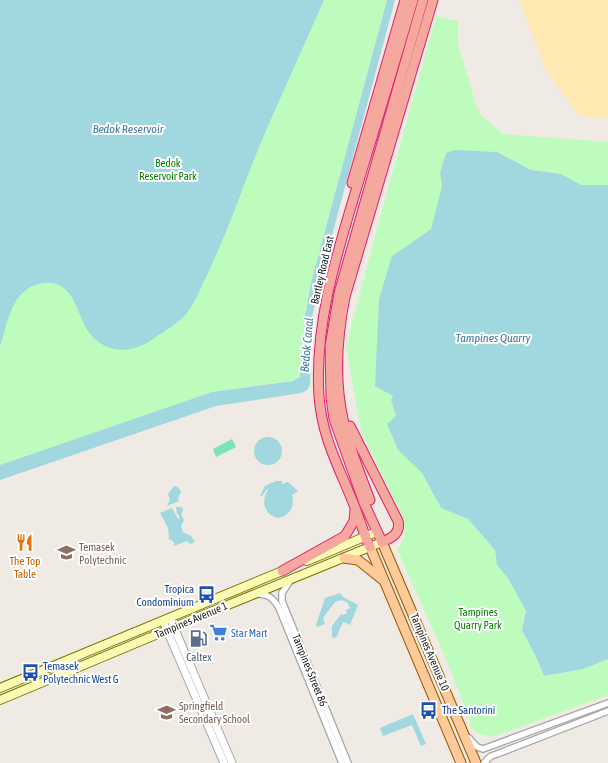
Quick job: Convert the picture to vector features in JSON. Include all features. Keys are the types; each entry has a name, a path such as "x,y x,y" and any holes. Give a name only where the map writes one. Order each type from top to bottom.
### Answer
{"highway":[{"path":"346,218 346,210 356,168 405,0"},
{"name":"Bartley Road East","path":"370,547 355,506 329,447 319,395 322,324 346,218 373,135 413,0"},
{"name":"Bartley Road East","path":"382,542 376,532 334,419 331,398 330,346 339,293 423,0"},
{"path":"338,366 342,396 351,430 398,521 399,526 395,534 382,542 381,530 351,448 343,418 338,366 340,320 345,297 433,0"},
{"path":"282,571 345,536 354,521 355,506"}],"main road":[{"name":"Tampines Avenue 1","path":"0,688 376,532"},
{"name":"Tampines Avenue 1","path":"0,700 206,613 382,542"},
{"name":"Tampines Avenue 10","path":"382,542 476,763"},
{"name":"Tampines Avenue 10","path":"370,547 461,763"},
{"path":"344,558 358,560 383,580"},
{"path":"202,604 202,610 206,613"},
{"path":"62,661 61,666 66,672"}],"street":[{"name":"Tampines Street 86","path":"292,579 282,593 282,601 348,763"},
{"name":"Tampines Street 86","path":"254,594 266,595 272,598 279,608 342,763"},
{"path":"166,620 203,692 232,763"},
{"path":"171,629 195,695 224,763"},
{"path":"195,695 203,692"},
{"path":"463,730 472,743 482,749 608,703"},
{"path":"484,763 487,759 497,754 608,711"}],"sand":[{"path":"519,0 608,0 608,119 583,116 577,113 546,70"}],"green space":[{"name":"Bedok Reservoir Park","path":"0,0 387,0 311,283 305,317 301,374 297,380 212,392 0,465"},
{"name":"Tampines Quarry Park","path":"436,16 458,21 458,44 477,108 482,116 503,134 608,142 608,185 581,185 561,174 531,170 497,152 455,150 446,153 440,173 442,185 431,229 392,256 379,299 378,330 390,392 393,396 391,400 396,416 392,436 398,450 422,473 441,508 468,519 495,550 498,565 508,578 526,611 522,630 544,676 583,669 608,659 608,695 492,737 480,734 471,728 470,719 445,657 397,549 403,541 405,534 402,516 361,431 346,347 379,221"},
{"path":"232,439 236,447 216,457 213,449"}],"water":[{"name":"Bedok Reservoir","path":"0,0 324,0 267,129 224,237 196,299 187,313 180,320 145,344 119,350 102,344 88,331 76,305 66,290 59,285 50,283 34,285 19,296 10,313 0,346"},
{"name":"Bedok Canal","path":"387,0 395,0 319,284 312,318 310,384 307,390 301,393 216,406 0,480 0,465 212,392 293,381 300,377 305,317 311,283"},
{"name":"Tampines Quarry","path":"455,150 497,152 531,170 561,174 581,185 608,185 608,659 583,669 544,676 522,630 526,611 508,578 497,565 495,550 468,519 441,508 422,473 398,450 387,424 396,416 391,400 393,396 375,386 379,299 392,256 431,229 442,186 440,173 446,153"},
{"path":"268,437 278,441 282,451 278,461 268,465 258,461 254,451 258,441"},
{"path":"276,481 282,481 282,484 288,482 298,491 292,495 293,503 291,510 283,517 279,518 274,517 265,508 264,499 268,490 267,489 262,496 260,496 265,486"},
{"path":"174,486 178,487 181,492 178,498 179,501 167,506 170,499 168,494"},
{"path":"176,507 182,507 183,510 181,515 184,520 181,526 183,532 191,536 195,542 190,544 187,541 174,546 174,542 169,539 168,528 160,513 172,508 178,519 180,518 177,514"},
{"path":"340,593 343,597 358,605 350,625 343,622 336,638 332,637 332,626 341,614 343,615 347,613 346,610 350,608 348,603 342,600 335,602 323,618 325,624 317,627 316,625 325,598"},
{"path":"413,714 426,744 421,746 412,725 383,736 380,728"}],"place":[{"name":"The Top Table","path":"25,543"},
{"name":"Temasek Polytechnic","path":"66,553"},
{"name":"Tropica Condominium","path":"207,595"},
{"name":"Star Mart","path":"218,633"},
{"name":"Caltex","path":"199,639"},
{"name":"Temasek Polytechnic West G","path":"30,672"},
{"name":"The Santorini","path":"429,710"},
{"name":"Springfield Secondary School","path":"166,712"}]}
